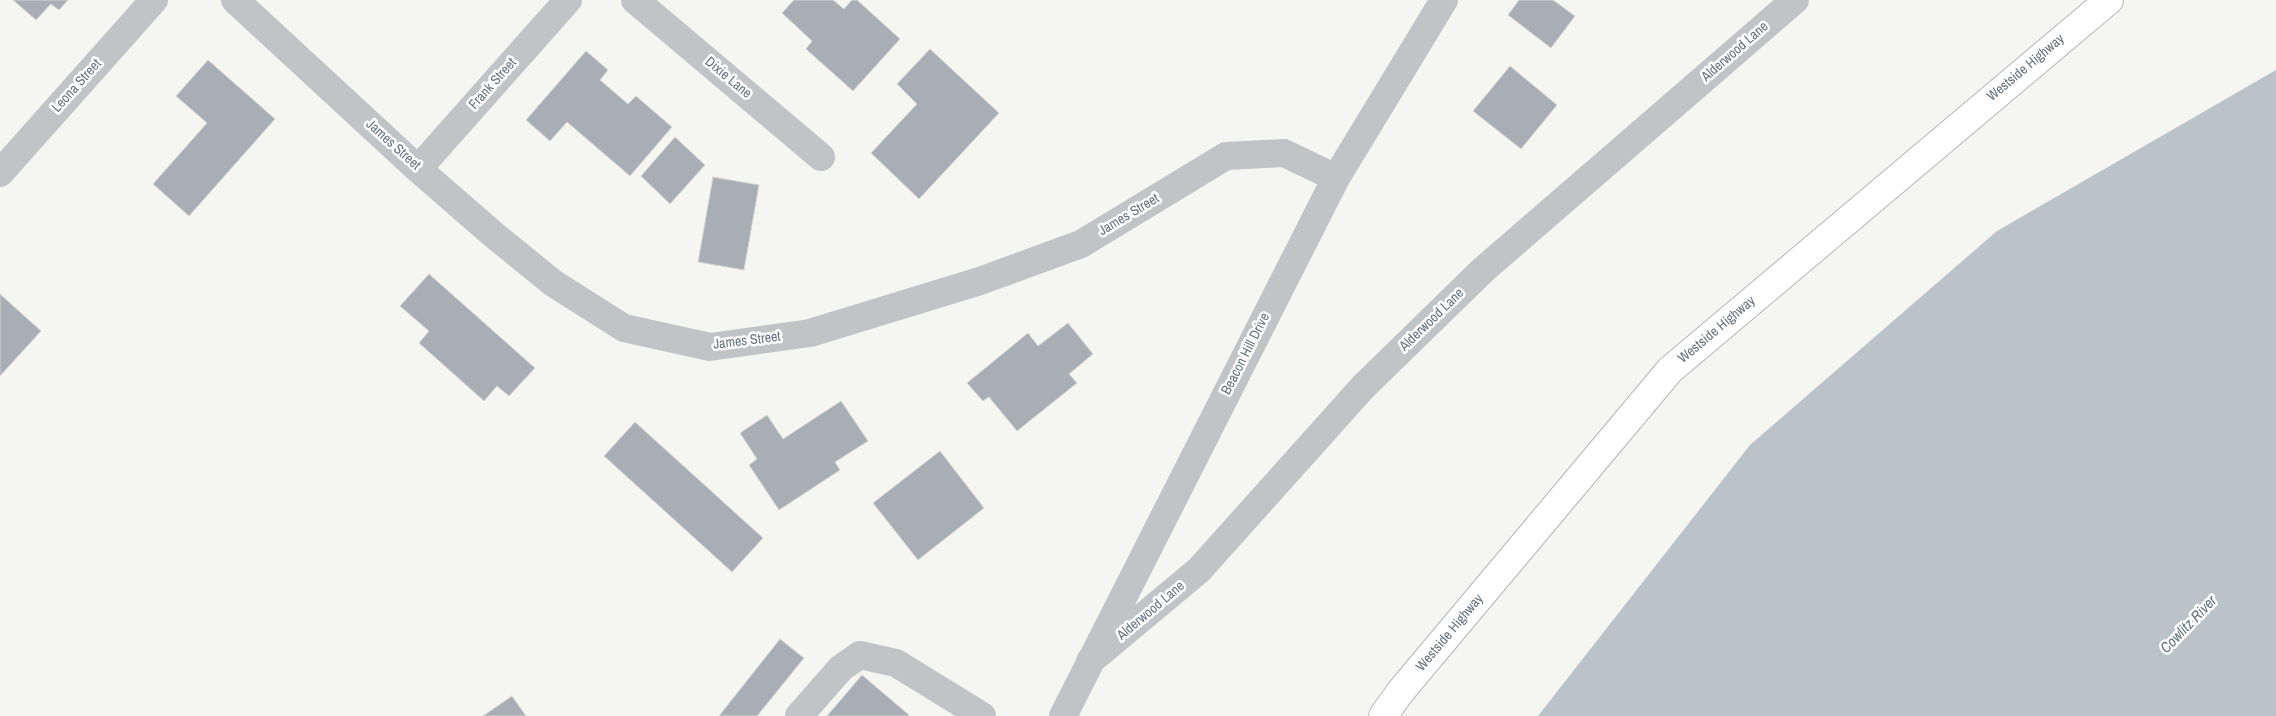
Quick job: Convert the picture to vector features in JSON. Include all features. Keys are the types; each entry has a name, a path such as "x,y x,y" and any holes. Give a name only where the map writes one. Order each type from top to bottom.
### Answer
{"main road":[{"name":"Westside Highway","path":"1383,716 1407,683 1670,370 2109,0"}],"street":[{"name":"Leona Street","path":"0,173 154,0"},
{"name":"James Street","path":"235,0 418,169 553,283 624,328 710,347 810,333 990,278 1081,244 1226,156 1284,153 1336,178"},
{"name":"Frank Street","path":"418,169 568,0"},
{"name":"Dixie Lane","path":"635,0 821,157"},
{"name":"Beacon Hill Drive","path":"1063,716 1336,178 1444,0"},
{"name":"Alderwood Lane","path":"1090,661 1199,570 1363,387 1484,270 1794,0"},
{"path":"799,716 841,668 860,655 896,663 982,716"}],"water":[{"name":"Cowlitz River","path":"2276,70 2276,716 1538,716 1750,445 1997,231"}],"building":[{"path":"13,0 68,0 59,10 51,4 36,20"},
{"path":"794,0 833,0 844,9 852,0 857,0 900,39 853,91 806,49 812,41 782,13"},
{"path":"1519,0 1553,0 1575,16 1551,48 1508,15"},
{"path":"930,49 999,113 919,199 871,153 917,104 897,84"},
{"path":"586,51 608,70 600,80 628,104 636,96 672,127 630,176 567,122 550,141 526,120"},
{"path":"208,60 275,119 189,216 153,184 207,123 176,96"},
{"path":"1510,66 1557,105 1521,149 1473,111"},
{"path":"675,137 705,165 670,204 641,176"},
{"path":"713,177 759,185 744,270 698,262"},
{"path":"429,274 535,368 509,396 497,386 484,401 419,343 429,331 400,306"},
{"path":"0,294 41,331 0,376"},
{"path":"1068,323 1093,354 1069,374 1077,383 1017,431 989,397 983,401 967,383 1028,333 1038,346"},
{"path":"841,401 868,441 835,462 840,470 779,510 749,465 757,459 740,433 767,415 783,439"},
{"path":"635,422 763,538 732,572 604,456"},
{"path":"940,451 984,508 918,560 873,503"},
{"path":"780,639 804,658 757,716 719,716"},
{"path":"862,675 909,715 827,716"},
{"path":"512,696 526,716 483,716"}]}
